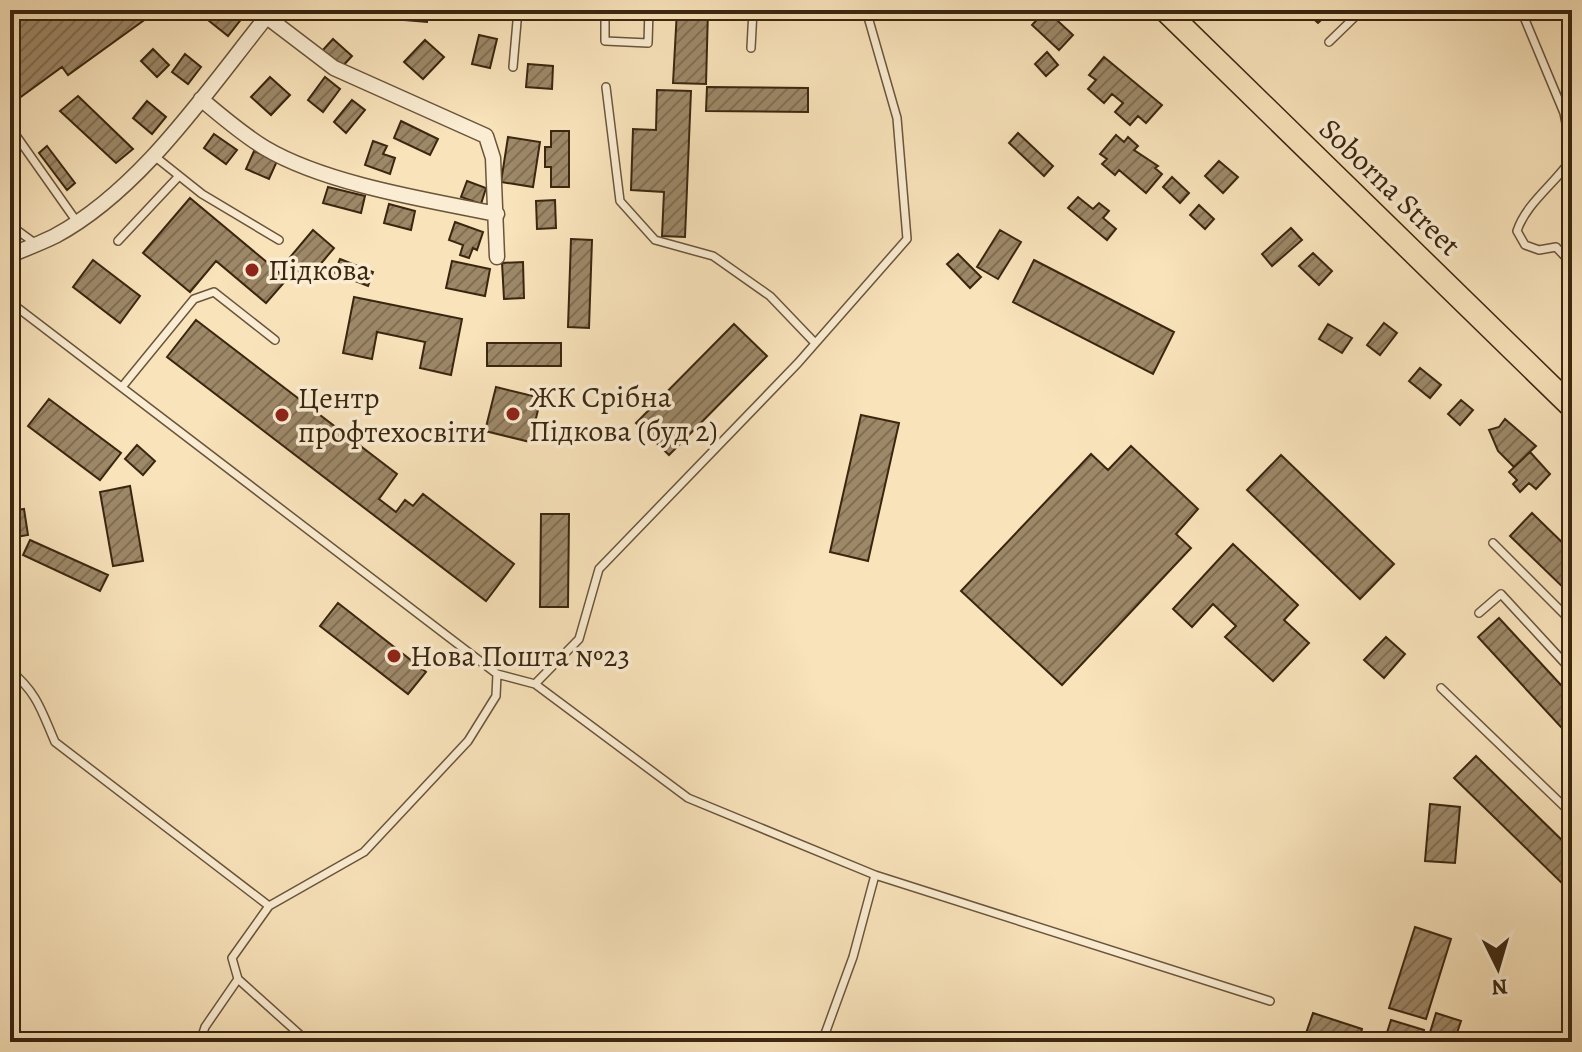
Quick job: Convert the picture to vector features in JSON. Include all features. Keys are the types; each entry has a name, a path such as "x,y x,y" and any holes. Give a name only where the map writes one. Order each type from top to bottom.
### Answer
{"main road":[{"name":"Soborna Street","path":"1165,10 1572,407"}],"street":[{"path":"10,255 77,222 153,155 270,13 334,68 486,136 493,158 497,257"},
{"path":"201,99 266,148 308,167 378,188 497,214"}],"lane":[{"path":"513,67 518,10"},
{"path":"605,10 605,41 648,43 649,10"},
{"path":"751,48 753,10"},
{"path":"535,684 579,639 599,569 815,343 907,239 897,118 866,10"},
{"path":"1329,42 1362,10"},
{"path":"1521,10 1564,113 1572,156 1559,179 1521,217 1517,231 1525,245 1539,250 1556,247 1572,264"},
{"path":"606,87 620,201 655,240 713,256 770,296 815,343"},
{"path":"10,127 77,222"},
{"path":"153,155 179,176 279,240"},
{"path":"118,241 179,176"},
{"path":"10,225 36,244"},
{"path":"122,387 194,299 214,292 275,340"},
{"path":"10,302 497,674 535,684 688,798 875,875 1270,1001"},
{"path":"1493,543 1572,622"},
{"path":"1479,613 1501,594 1572,671"},
{"path":"10,670 31,688 41,704 55,742 269,906"},
{"path":"308,1042 238,979 232,958 269,906 364,852 468,741 496,696 497,674"},
{"path":"1441,688 1572,814"},
{"path":"822,1042 853,957 875,875"},
{"path":"200,1042 205,1027 238,979"}],"building":[{"path":"10,10 152,10 154,13 68,75 62,67 11,104"},
{"path":"207,10 243,10 246,13 228,36 203,16"},
{"path":"393,10 428,10 427,22 393,19"},
{"path":"474,10 499,10 499,17 475,18"},
{"path":"608,10 644,10 643,19 608,18"},
{"path":"677,10 708,10 706,84 673,83"},
{"path":"797,10 830,10 830,18 796,20"},
{"path":"1046,10 1073,35 1059,50 1032,25"},
{"path":"1304,10 1330,10 1331,11 1318,23"},
{"path":"479,35 497,39 490,68 472,64"},
{"path":"333,39 352,56 341,68 322,51"},
{"path":"425,40 444,57 423,79 404,62"},
{"path":"153,49 169,65 157,77 141,61"},
{"path":"1047,52 1058,65 1046,76 1035,64"},
{"path":"185,54 201,67 188,84 172,72"},
{"path":"1104,57 1162,105 1146,123 1138,116 1130,125 1115,112 1123,103 1112,94 1104,103 1088,89 1096,80 1089,75"},
{"path":"528,64 553,66 552,89 526,87"},
{"path":"270,77 290,95 271,115 251,97"},
{"path":"325,77 340,89 323,112 308,100"},
{"path":"707,87 808,88 808,112 706,111"},
{"path":"657,90 691,91 685,237 662,236 664,192 631,190 633,129 656,130"},
{"path":"78,96 133,149 116,163 60,111"},
{"path":"352,100 365,110 346,133 334,122"},
{"path":"147,101 166,117 152,134 133,118"},
{"path":"401,121 438,139 430,155 394,138"},
{"path":"551,131 569,131 569,187 551,187 551,167 545,167 545,147 551,147"},
{"path":"1018,133 1053,166 1044,176 1009,143"},
{"path":"214,134 237,150 226,164 204,148"},
{"path":"1116,135 1124,142 1128,137 1138,146 1134,150 1158,166 1155,168 1162,174 1146,193 1119,170 1115,175 1102,164 1107,159 1100,154"},
{"path":"508,137 540,142 533,187 501,182"},
{"path":"373,141 387,146 383,154 395,158 390,174 365,165"},
{"path":"47,146 75,183 67,190 39,153"},
{"path":"254,151 277,161 269,179 246,169"},
{"path":"1219,161 1238,177 1223,193 1205,176"},
{"path":"1172,177 1189,193 1180,203 1163,187"},
{"path":"467,181 486,188 481,204 461,197"},
{"path":"328,187 365,196 361,213 323,203"},
{"path":"1078,197 1093,209 1099,203 1109,211 1103,218 1116,229 1107,240 1068,208"},
{"name":"Підкова","path":"190,198 287,279 266,303 216,261 190,292 143,253"},
{"path":"555,200 556,228 537,229 536,201"},
{"path":"389,204 415,211 411,230 384,223"},
{"path":"1199,205 1214,219 1205,229 1190,215"},
{"path":"455,222 483,232 477,250 473,248 469,258 460,255 463,245 449,240"},
{"path":"1291,228 1302,240 1272,266 1262,254"},
{"path":"313,230 334,248 308,279 286,262"},
{"path":"1000,230 1021,242 998,279 977,267"},
{"path":"571,239 592,240 589,328 568,327"},
{"path":"1313,253 1332,271 1319,285 1299,266"},
{"path":"958,254 981,277 970,288 947,264"},
{"path":"340,259 373,272 368,286 334,273"},
{"path":"93,260 140,296 120,323 73,287"},
{"path":"1034,260 1174,332 1153,374 1013,302"},
{"path":"452,261 490,269 485,296 446,288"},
{"path":"523,262 524,298 504,299 502,263"},
{"path":"354,297 462,319 451,375 420,368 425,342 377,332 372,359 343,353"},
{"name":"Центр профтехосвіти","path":"196,320 397,474 379,499 396,512 405,500 413,506 423,494 514,564 486,601 167,357"},
{"path":"1384,323 1397,333 1380,355 1367,345"},
{"path":"734,324 767,356 669,455 636,423"},
{"path":"1328,324 1352,338 1342,353 1319,339"},
{"path":"487,343 561,343 561,366 487,366"},
{"path":"1420,368 1441,385 1430,398 1409,381"},
{"name":"ЖК Срібна Підкова (буд 2)","path":"496,387 541,398 530,442 485,431"},
{"path":"49,399 121,453 100,480 28,426"},
{"path":"1461,400 1473,410 1460,425 1448,414"},
{"path":"861,415 899,423 868,561 830,552"},
{"path":"1505,419 1536,446 1514,467 1498,451 1489,430 1499,427"},
{"path":"137,445 155,461 143,475 125,459"},
{"path":"1131,446 1198,509 1176,534 1191,548 1062,685 961,591 1091,454 1108,470"},
{"path":"1530,452 1550,474 1536,489 1529,483 1520,492 1513,484 1517,480 1509,472"},
{"path":"1281,455 1394,564 1360,599 1247,490"},
{"path":"130,486 143,561 113,566 100,492"},
{"path":"24,509 28,535 10,538 10,511"},
{"path":"1532,513 1572,552 1572,596 1510,536"},
{"path":"541,514 569,514 568,607 540,607"},
{"path":"30,540 108,575 100,591 23,555"},
{"path":"1233,544 1298,605 1284,620 1309,643 1273,681 1225,637 1236,626 1213,604 1192,627 1173,609"},
{"path":"338,603 426,672 408,694 320,626"},
{"path":"1499,618 1572,697 1572,739 1478,637"},
{"path":"1386,637 1405,654 1384,678 1364,660"},
{"path":"1476,756 1572,850 1572,893 1454,778"},
{"path":"1430,804 1460,807 1455,863 1425,861"},
{"path":"1415,927 1451,939 1426,1019 1389,1008"},
{"path":"1313,1013 1362,1029 1358,1042 1303,1042"},
{"path":"1436,1013 1461,1021 1454,1042 1427,1042"},
{"path":"1391,1020 1424,1030 1421,1042 1384,1042"}],"place":[{"name":"Підкова","path":"252,270"},
{"name":"ЖК Срібна Підкова (буд 2)","path":"513,414"},
{"name":"Центр профтехосвіти","path":"282,415"},
{"name":"Нова Пошта №23","path":"394,656"}]}
